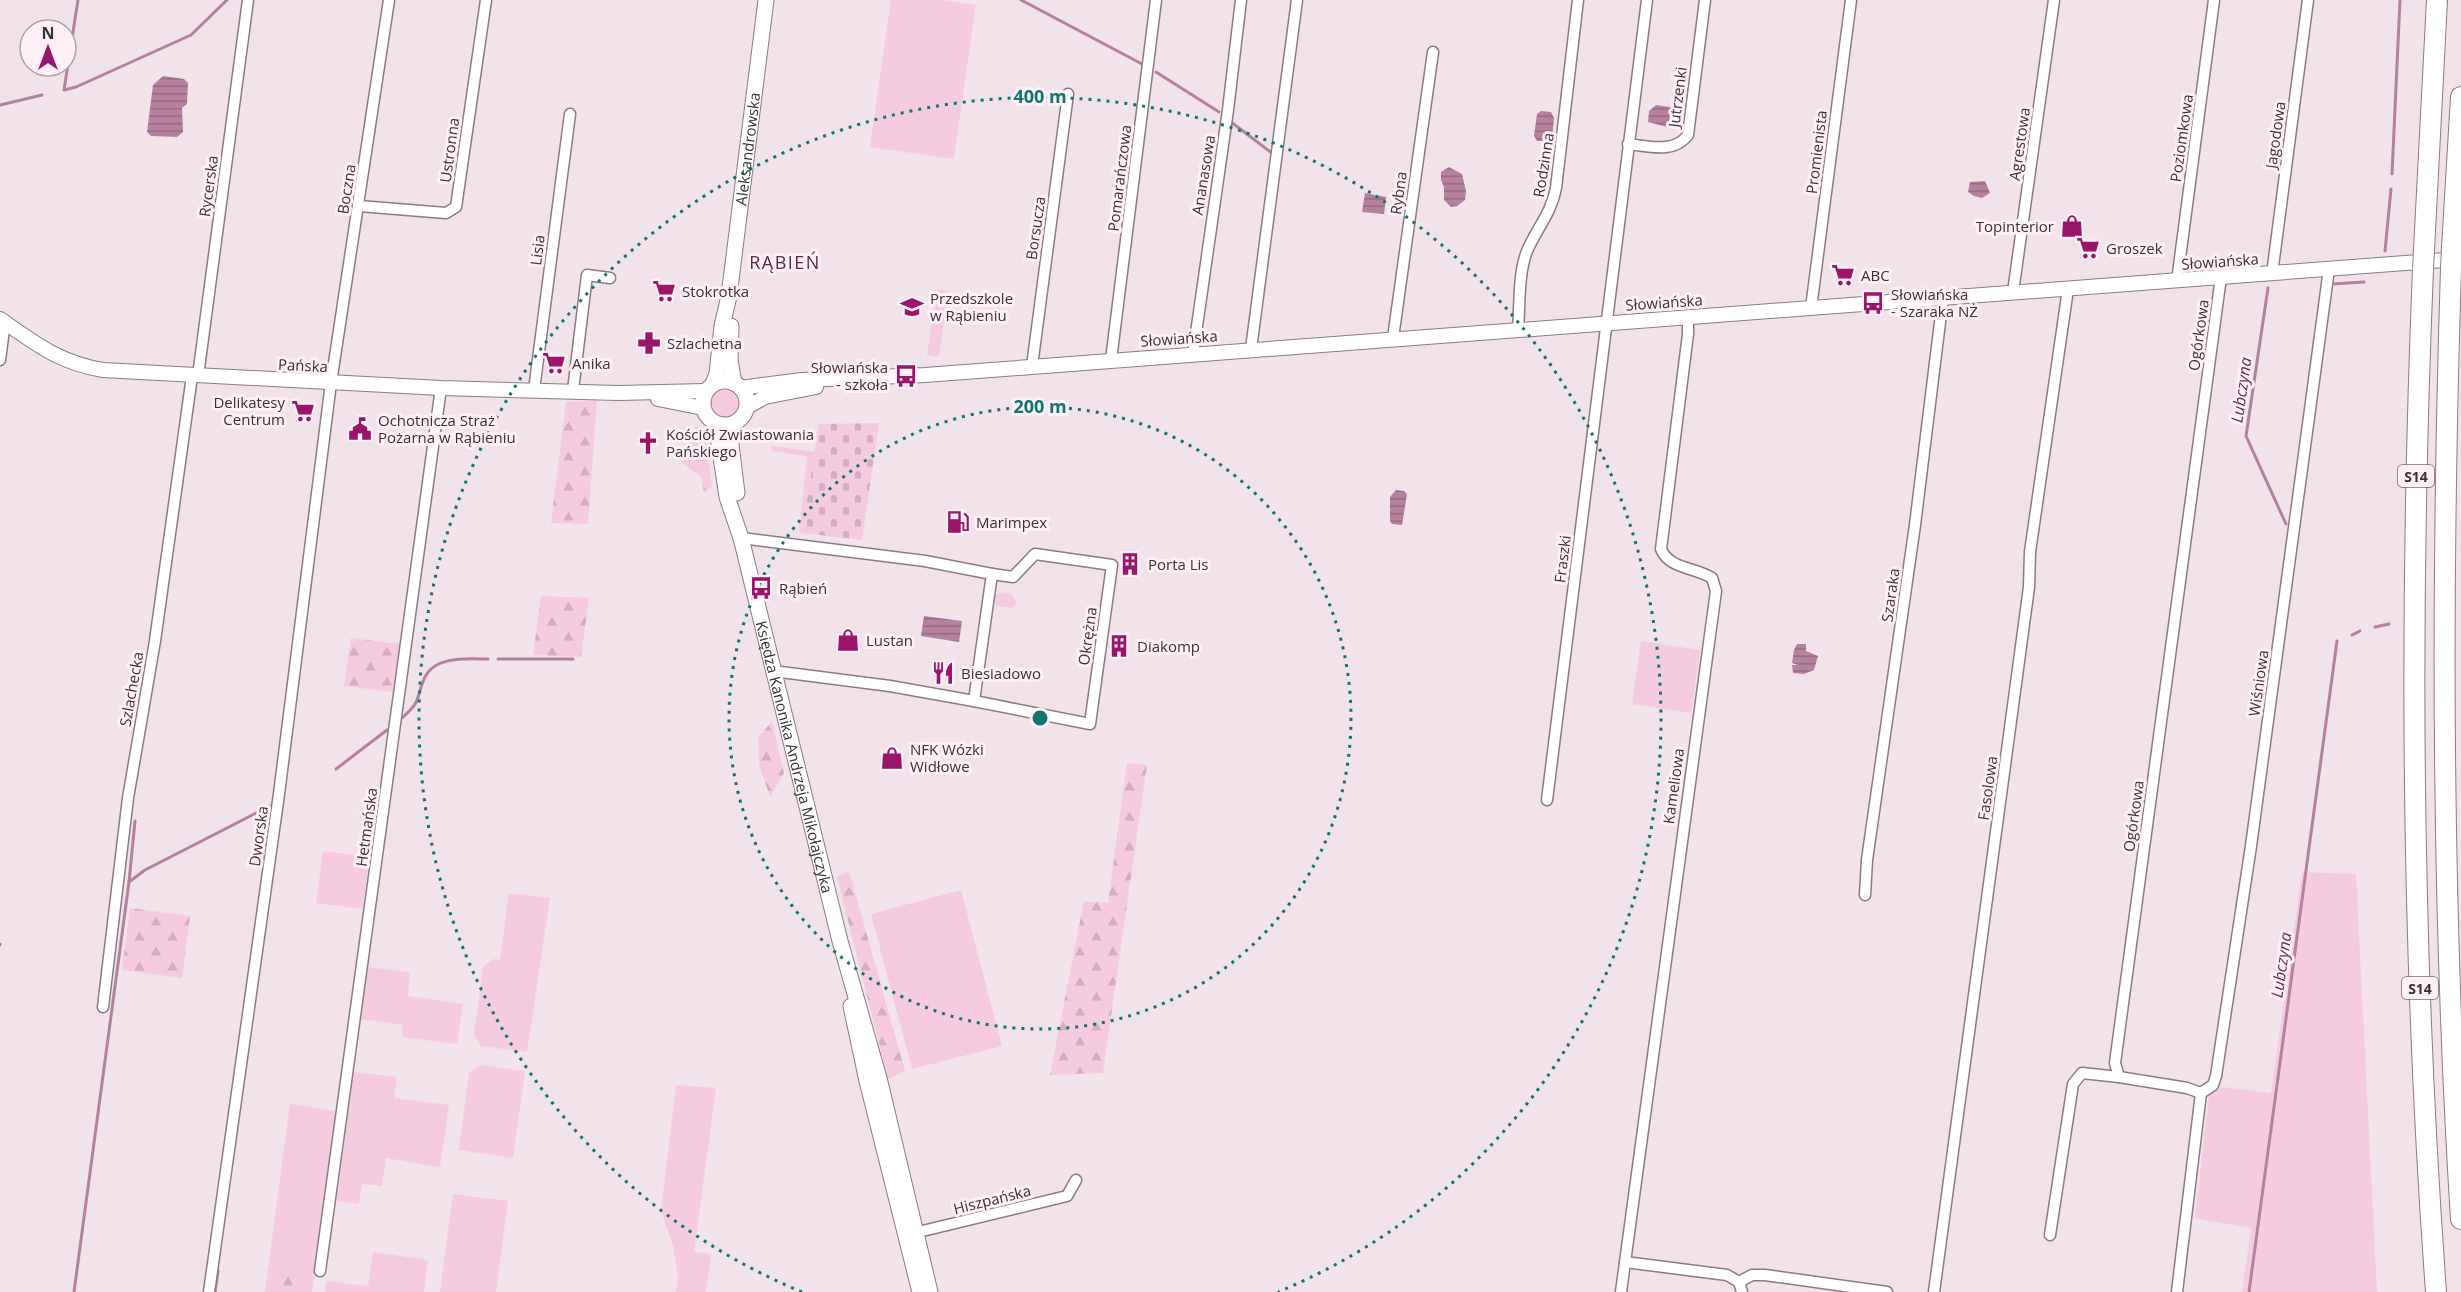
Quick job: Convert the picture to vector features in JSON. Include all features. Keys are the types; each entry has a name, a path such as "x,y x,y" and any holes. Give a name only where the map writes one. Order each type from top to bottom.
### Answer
{"highway":[{"name":"S14","path":"2436,1292 2422,1028 2415,782 2416,479 2423,260 2437,0"},
{"name":"S14","path":"2461,97 2445,484 2444,733 2451,1028 2461,1219"}],"main road":[{"name":"Aleksandrowska","path":"709,388 717,374 722,326 729,296 766,0"},
{"name":"Aleksandrowska","path":"729,296 730,360 737,385"},
{"path":"722,381 737,385 747,398 743,416 732,424 723,426 714,423 705,414 703,408 703,399 709,388 722,381"},
{"name":"Księdza Kanonika Andrzeja Mikołajczyka","path":"714,423 727,497 741,538 774,670 911,1234 930,1292"},
{"name":"Księdza Kanonika Andrzeja Mikołajczyka","path":"732,424 732,455 741,538"},
{"name":"Księdza Kanonika Andrzeja Mikołajczyka","path":"911,1234 920,1292"}],"street":[{"name":"Rycerska","path":"195,376 248,0"},
{"name":"Boczna","path":"331,383 389,0"},
{"name":"Ustronna","path":"359,206 446,213 456,207 486,0"},
{"name":"Pomarańczowa","path":"1111,360 1156,0"},
{"name":"Ananasowa","path":"1193,354 1228,110 1241,0"},
{"path":"1251,349 1297,0"},
{"name":"Rodzinna","path":"1518,329 1527,251 1550,210 1554,195 1573,58 1578,0"},
{"path":"1606,322 1647,0"},
{"name":"Jutrzenki","path":"1628,144 1672,147 1681,143 1688,135 1705,0"},
{"name":"Promienista","path":"1811,308 1851,0"},
{"name":"Agrestowa","path":"2013,292 2054,0"},
{"name":"Poziomkowa","path":"2177,281 2214,0"},
{"name":"Jagodowa","path":"2271,274 2308,0"},
{"name":"Rybna","path":"1393,338 1433,52"},
{"name":"Borsucza","path":"1032,366 1068,94"},
{"name":"Lisia","path":"534,390 570,114"},
{"name":"Słowiańska","path":"737,385 1032,366 2271,274 2455,258"},
{"name":"Wiśniowa","path":"2201,1093 2213,1085 2216,1076 2257,801 2329,269"},
{"path":"573,390 587,275 610,278"},
{"name":"Ogórkowa","path":"2119,1077 2115,1063 2221,277"},
{"name":"Fasolowa","path":"1934,1292 2030,587 2030,552 2068,289"},
{"name":"Szaraka","path":"1865,895 1867,860 1915,525 1943,298"},
{"name":"Kameliowa","path":"1621,1292 1716,591 1712,578 1701,571 1671,562 1664,556 1661,549 1688,334 1688,316"},
{"name":"Pańska","path":"2,321 39,347 74,364 103,370 441,388 573,390 618,393 703,408"},
{"path":"0,360 2,321"},
{"name":"Fraszki","path":"1547,800 1606,322"},
{"name":"Szlachecka","path":"103,1007 128,798 155,641 195,376"},
{"name":"Słowiańska","path":"747,406 765,397 868,378"},
{"name":"Dworska","path":"209,1292 279,794 331,383"},
{"name":"Hetmańska","path":"320,1271 441,388"},
{"name":"Pańska","path":"618,393 709,388"},
{"name":"Okrężna","path":"741,538 925,561 1013,578 1035,554 1112,565 1090,724 890,686 774,670"},
{"path":"974,701 992,574"},
{"path":"2050,1235 2073,1083 2082,1073 2187,1088 2201,1093 2177,1292"},
{"name":"Hiszpańska","path":"911,1234 1067,1196 1076,1180"},
{"path":"1626,1262 1727,1275 1741,1287 1752,1275 1765,1275 1887,1292"}],"green space":[{"path":"891,0 942,0 976,5 954,159 870,147"},
{"path":"937,289 948,291 939,357 927,355"},
{"path":"725,388 731,389 739,397 739,409 731,417 725,418 719,417 711,409 710,403 711,397 719,389"},
{"path":"597,401 588,524 551,523 566,402"},
{"path":"879,423 862,540 802,533 819,424"},
{"path":"696,426 705,436 712,486 704,493 701,477 682,463"},
{"path":"772,446 815,452 802,533 799,531 807,456 771,451"},
{"path":"1002,592 1011,594 1017,603 1013,608 997,606 994,601 996,594"},
{"path":"541,596 589,598 581,657 533,655"},
{"path":"351,638 400,644 393,692 344,686"},
{"path":"1641,641 1700,650 1691,713 1632,704"},
{"path":"772,721 784,773 770,797 759,765 758,738"},
{"path":"1127,763 1147,765 1103,1073 1050,1075 1084,901 1108,903"},
{"path":"323,851 370,857 362,909 316,903"},
{"path":"849,871 905,1071 888,1079 837,877"},
{"path":"2302,872 2356,874 2377,1292 2242,1292 2251,1228 2195,1218 2209,1095 2223,1087 2271,1093"},
{"path":"961,890 1002,1046 912,1069 871,914"},
{"path":"509,893 550,898 527,1052 481,1046 474,1035 483,967 493,959 500,960"},
{"path":"130,908 190,916 182,978 122,970"},
{"path":"367,967 410,972 408,996 463,1004 457,1044 402,1037 403,1025 360,1019"},
{"path":"479,1065 525,1071 513,1158 459,1150 469,1073"},
{"path":"353,1072 397,1077 394,1098 449,1105 440,1167 386,1158 382,1186 362,1184 359,1204 337,1201"},
{"path":"676,1085 716,1088 694,1252 711,1254 706,1292 676,1292 678,1276 673,1246 661,1211"},
{"path":"290,1104 336,1111 314,1276 268,1270"},
{"path":"453,1194 508,1201 496,1292 440,1292"},
{"path":"373,1252 428,1260 424,1292 325,1292 326,1281 368,1286"},
{"path":"268,1270 314,1276 312,1292 265,1292"}],"shaded area":[{"path":"163,76 184,79 188,83 187,104 182,108 183,132 177,137 151,136 147,132 153,85"},
{"path":"1656,105 1676,108 1678,111 1675,126 1671,128 1648,122 1649,111"},
{"path":"1541,111 1551,112 1554,118 1552,139 1549,141 1537,141 1534,136 1537,114"},
{"path":"1449,167 1462,174 1466,191 1465,200 1451,207 1444,200 1444,187 1441,180 1441,172"},
{"path":"1985,181 1990,193 1982,198 1968,192 1970,182"},
{"path":"1365,193 1386,197 1384,214 1362,212"},
{"path":"1396,490 1407,494 1402,525 1392,524 1390,521 1390,497"},
{"path":"924,616 962,621 959,642 921,636"},
{"path":"1797,644 1806,644 1806,651 1818,656 1814,670 1804,674 1793,673 1792,665 1798,665 1792,663"}],"waterway":[{"path":"78,0 64,90 76,87 191,35 227,0"},
{"path":"1021,0 1142,64"},
{"name":"Lubczyna","path":"2392,174 2400,0"},
{"path":"1156,72 1219,112"},
{"path":"0,105 42,95"},
{"path":"1231,122 1273,154"},
{"name":"Lubczyna","path":"2385,251 2391,189"},
{"name":"Lubczyna","path":"2332,284 2364,282"},
{"name":"Lubczyna","path":"2268,288 2246,436 2286,524"},
{"name":"Lubczyna","path":"2375,627 2389,624"},
{"name":"Lubczyna","path":"2352,635 2360,631"},
{"name":"Lubczyna","path":"2249,1292 2337,641"},
{"path":"402,718 415,704 424,679 435,666 452,660 488,659"},
{"path":"498,659 573,659"},
{"path":"336,769 387,730"},
{"path":"74,1292 129,882 145,870 270,806"},
{"path":"129,882 135,821"},
{"path":"215,1292 218,1271"}],"place":[{"name":"Topinterior","path":"2072,226"},
{"name":"Groszek","path":"2088,248"},
{"name":"ABC","path":"1843,275"},
{"name":"Stokrotka","path":"664,291"},
{"name":"Słowiańska - Szaraka NŻ","path":"1873,303"},
{"name":"Przedszkole w Rąbieniu","path":"912,307"},
{"name":"Szlachetna","path":"649,343"},
{"name":"Anika","path":"554,363"},
{"name":"Słowiańska - szkoła","path":"906,376"},
{"name":"Delikatesy Centrum","path":"303,411"},
{"name":"Ochotnicza Straż Pożarna w Rąbieniu","path":"360,429"},
{"name":"Kościół Zwiastowania Pańskiego","path":"648,443"},
{"name":"Marimpex","path":"958,522"},
{"name":"Porta Lis","path":"1130,564"},
{"name":"Rąbień","path":"761,588"},
{"name":"Lustan","path":"848,640"},
{"name":"Diakomp","path":"1119,646"},
{"name":"Biesiadowo","path":"943,673"},
{"name":"NFK Wózki Widłowe","path":"892,758"}],"district":[{"name":"RĄBIEŃ","path":"785,262"}]}
